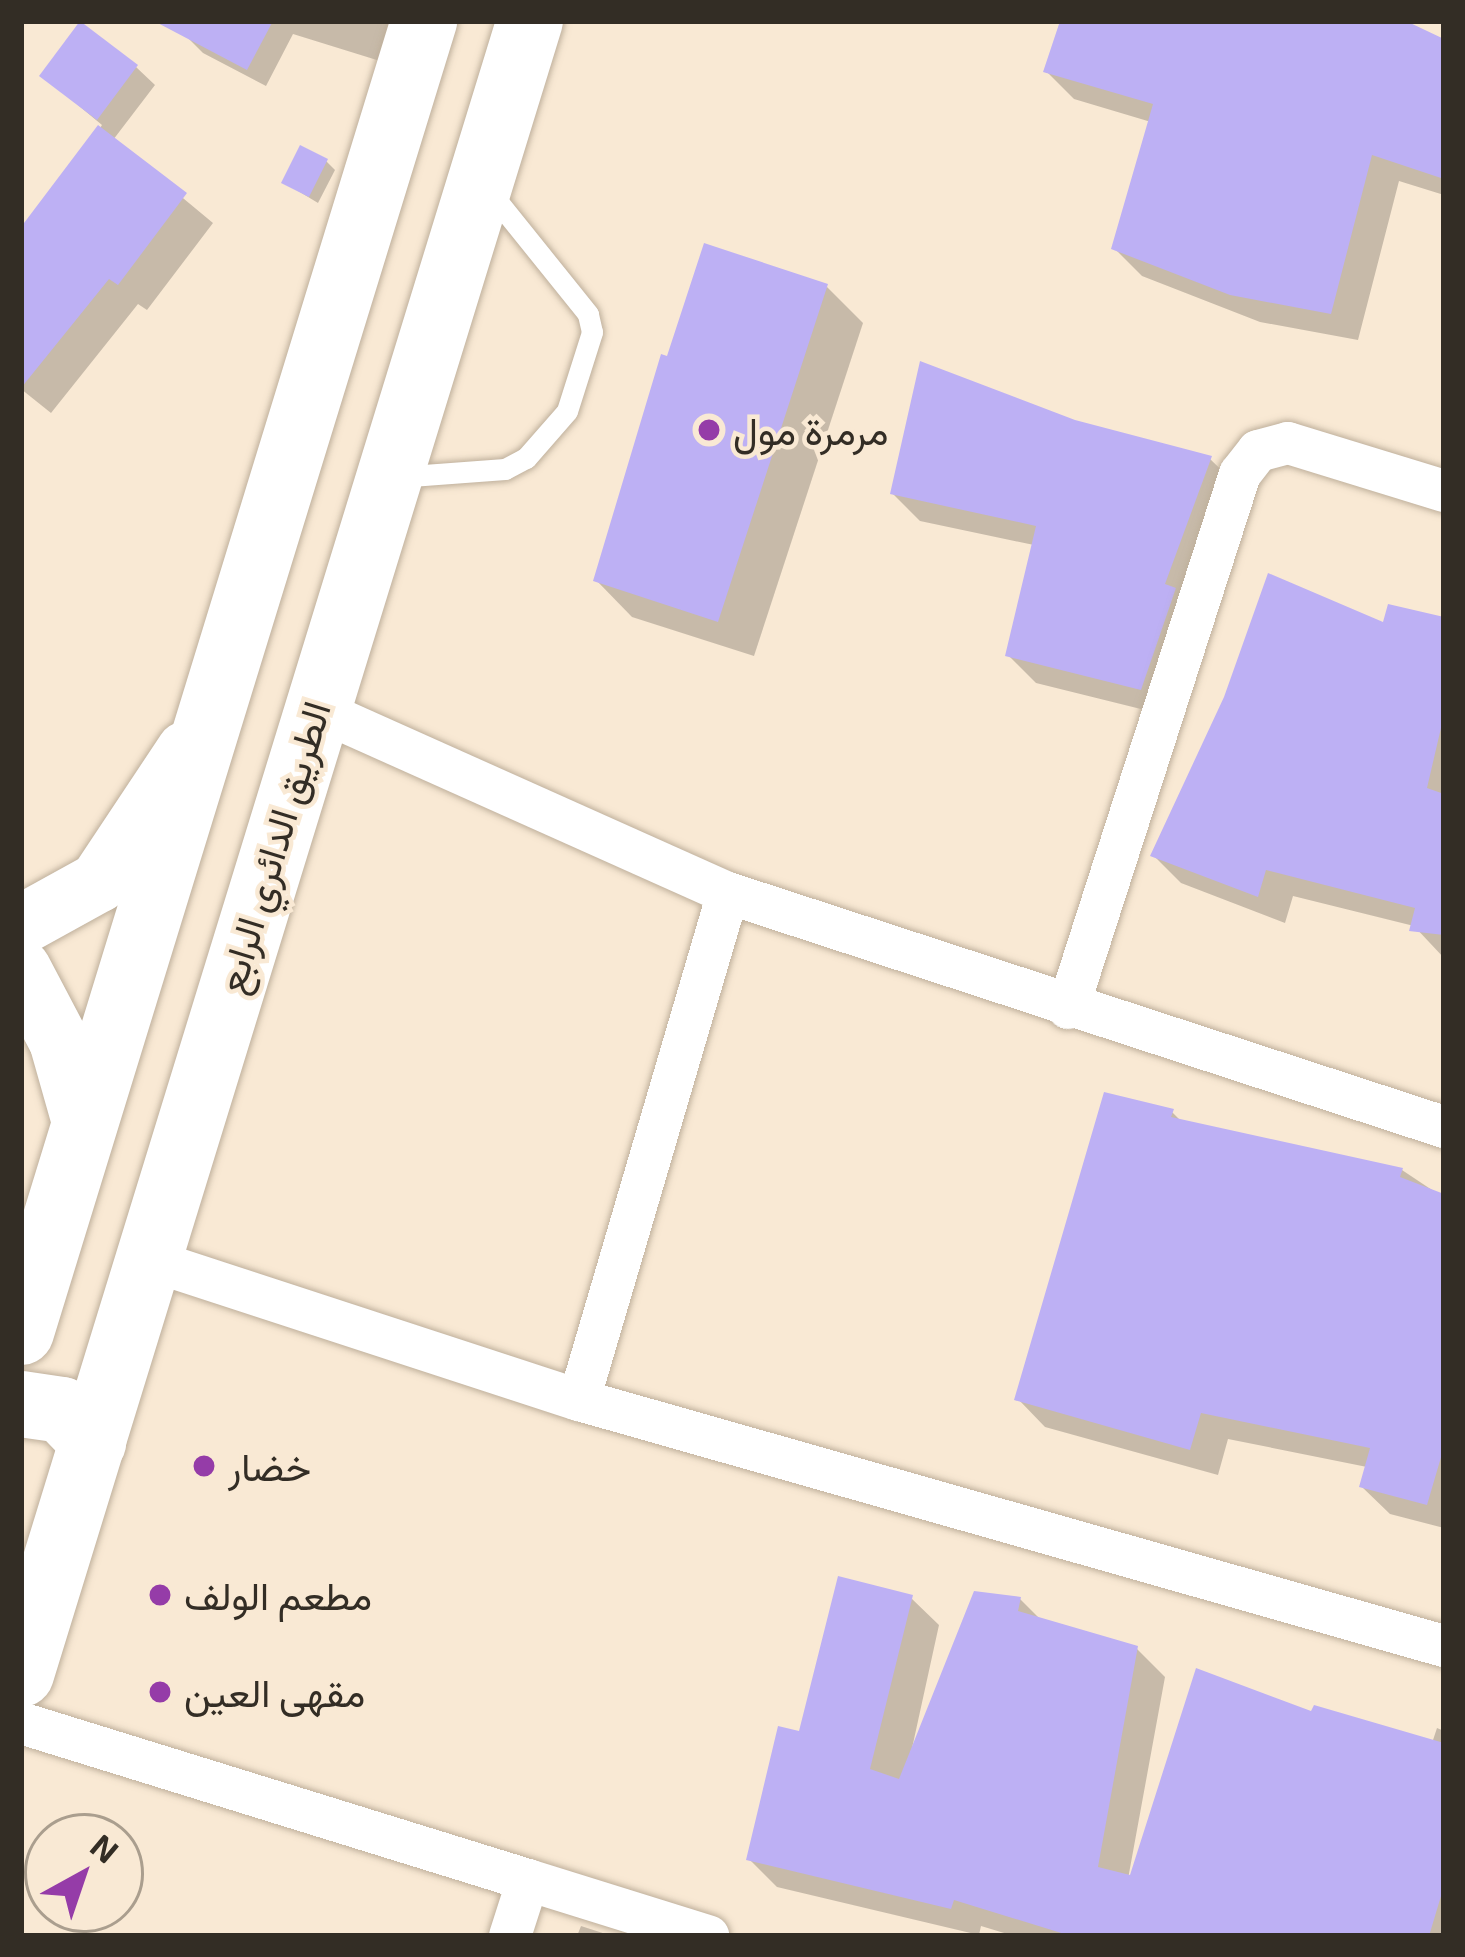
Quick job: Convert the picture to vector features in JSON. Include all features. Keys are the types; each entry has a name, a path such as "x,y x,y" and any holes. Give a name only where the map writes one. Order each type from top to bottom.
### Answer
{"main road":[{"path":"21,1332 424,21"},
{"name":"الطريق الدائري الرابع","path":"21,1674 314,708 530,21"},
{"path":"63,1191 109,1221 156,1237"},
{"path":"21,1404 62,1410 93,1442"}],"street":[{"path":"1068,1008 1240,474 1258,451 1288,443 1444,490"},
{"path":"314,708 728,893 1068,1008 1444,1127"},
{"path":"21,925 78,899 117,862 211,710"},
{"path":"579,1400 728,893"},
{"path":"21,969 59,1041 83,1126"},
{"path":"156,1237 579,1400 1444,1646"},
{"path":"21,1723 707,1936"},
{"path":"510,1936 528,1880"}],"lane":[{"path":"390,477 459,478 526,458 567,411 592,332 574,292 482,184"}],"building":[{"path":"80,21 138,65 97,120 39,76"},
{"path":"154,21 273,21 247,70"},
{"path":"1060,21 1406,21 1444,39 1444,179 1372,155 1331,314 1230,295 1111,249 1153,104 1043,72"},
{"path":"98,125 187,193 118,285 109,279 21,388 21,227"},
{"path":"300,145 328,159 309,197 281,183"},
{"path":"704,243 828,284 718,622 593,581 661,354 667,356"},
{"path":"920,361 1075,420 1212,456 1165,584 1176,588 1141,690 1005,656 1036,526 890,494"},
{"path":"1268,573 1383,622 1388,604 1444,617 1444,715 1427,788 1444,794 1444,935 1409,931 1415,908 1266,870 1258,897 1150,856 1224,697"},
{"path":"1104,1092 1174,1109 1171,1117 1403,1168 1400,1177 1444,1194 1444,1447 1427,1505 1359,1487 1370,1448 1201,1413 1190,1450 1014,1400"},
{"path":"838,1576 913,1595 870,1769 899,1779 974,1591 1021,1597 1018,1611 1138,1646 1098,1867 1130,1875 1196,1668 1311,1711 1314,1705 1444,1743 1444,1886 1429,1936 1071,1936 954,1900 951,1909 746,1860 778,1726 799,1731"}],"place":[{"name":"مرمرة مول","path":"709,430"},
{"name":"خضار","path":"204,1466"},
{"name":"مطعم الولف","path":"160,1595"},
{"name":"مقهى العين","path":"160,1692"}]}
